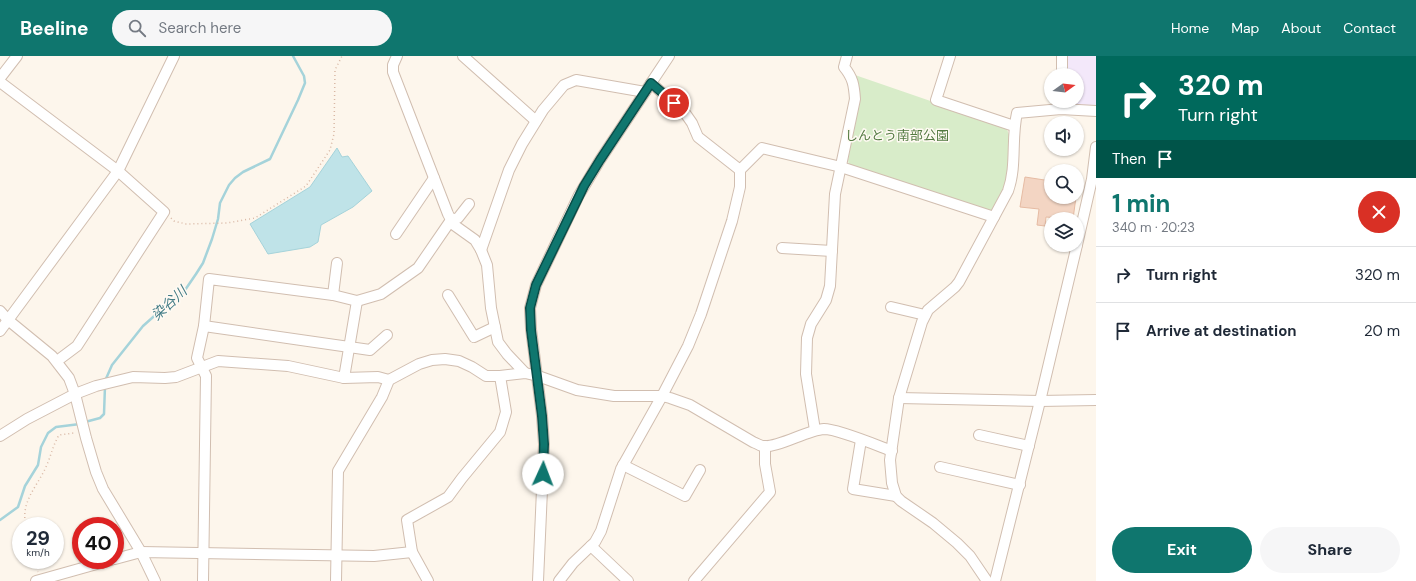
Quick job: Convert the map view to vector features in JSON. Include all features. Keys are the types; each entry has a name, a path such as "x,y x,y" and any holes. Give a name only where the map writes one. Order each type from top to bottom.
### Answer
{"street":[{"path":"0,78 16,56"},
{"path":"0,331 118,171 174,56"},
{"path":"397,56 393,65 393,72 454,225 475,240 487,265 491,308 498,342 525,373"},
{"path":"463,56 536,121"},
{"path":"538,581 544,444 538,376 531,330 530,308 536,285 579,194 669,56"},
{"path":"815,430 806,374 808,338 811,324 826,300 830,286 835,194 854,99 854,88 851,75 844,67 847,56"},
{"path":"950,56 936,100 1014,126"},
{"path":"1062,56 1062,68"},
{"path":"481,250 509,170 522,144 543,110 564,85 576,80 648,87 685,113 698,137 740,170"},
{"path":"0,82 118,171 164,212 77,346 57,361"},
{"path":"987,581 970,556 957,543 896,496 892,483 890,460 899,398 925,315 959,282 1008,191 1012,175 1014,126 1017,113 1044,108"},
{"path":"1076,108 1096,112"},
{"path":"1084,214 1092,179 1096,147"},
{"path":"559,581 573,562 591,546 601,531 623,465 688,346 701,314 737,202 740,187 740,170 762,148 841,167 994,217"},
{"path":"396,234 434,178"},
{"path":"203,581 202,553 206,376 198,358 204,326 209,279 333,294 357,301 381,294 418,268 452,220 458,218 469,204"},
{"path":"782,248 832,251"},
{"path":"995,581 1020,484 1075,252"},
{"path":"333,294 337,263"},
{"path":"448,295 474,337 495,327"},
{"path":"344,378 357,301"},
{"path":"890,307 925,315"},
{"path":"0,310 8,320 57,361 69,378 102,489 141,552 155,581"},
{"path":"204,326 370,350 387,335"},
{"path":"336,581 338,471 382,397 389,380 419,364 432,360 445,359 459,361 486,376 525,373 577,390 606,395 662,396 690,405 753,442 765,446 815,430 831,430 892,451"},
{"path":"0,436 27,419 75,394 96,386 133,377 176,377 218,361 288,366 344,378 378,377 389,380"},
{"path":"428,581 412,552 407,520 448,498 462,478 500,432 506,412 500,376"},
{"path":"899,398 1040,401 1096,400"},
{"path":"979,435 1029,446"},
{"path":"861,440 853,489 896,496"},
{"path":"694,581 770,492 765,464 765,446"},
{"path":"623,465 685,496 700,470"},
{"path":"940,467 1020,484"},
{"path":"591,546 628,581"},
{"path":"124,557 141,552 374,556 412,552"},
{"path":"36,581 79,569"}],"path":[{"path":"164,212 174,221 227,224 255,218 306,186 330,150 334,134 335,70 342,56"},
{"path":"25,517 24,513 28,497 47,465 59,435 84,432"}],"shaded area":[{"path":"1067,56 1096,56 1096,107 1084,106 1084,68 1067,68"}],"green space":[{"name":"しんとう南部公園","path":"855,75 1006,127 1010,137 1008,181 991,213 849,166 848,160 858,96"}],"water":[{"path":"337,148 342,157 348,156 372,191 353,207 321,225 318,242 310,247 268,254 250,224 310,187"}],"building":[{"path":"1025,177 1044,180 1044,204 1075,204 1074,212 1044,212 1044,226 1037,225 1039,209 1020,207"}],"waterway":[{"name":"染谷川","path":"105,381 112,365 143,326 170,302 183,293 203,263 218,219 220,203 229,185 243,172 270,159 305,83 304,76 293,56"},
{"name":"染谷川","path":"85,422 100,418 104,414 105,386"},
{"name":"染谷川","path":"0,520 18,507 25,486 38,465 41,447 48,433 56,427 80,424"}],"route":[{"path":"543,474 544,444 542,416 531,330 530,308 536,285 579,194 651,83 674,103"}]}
